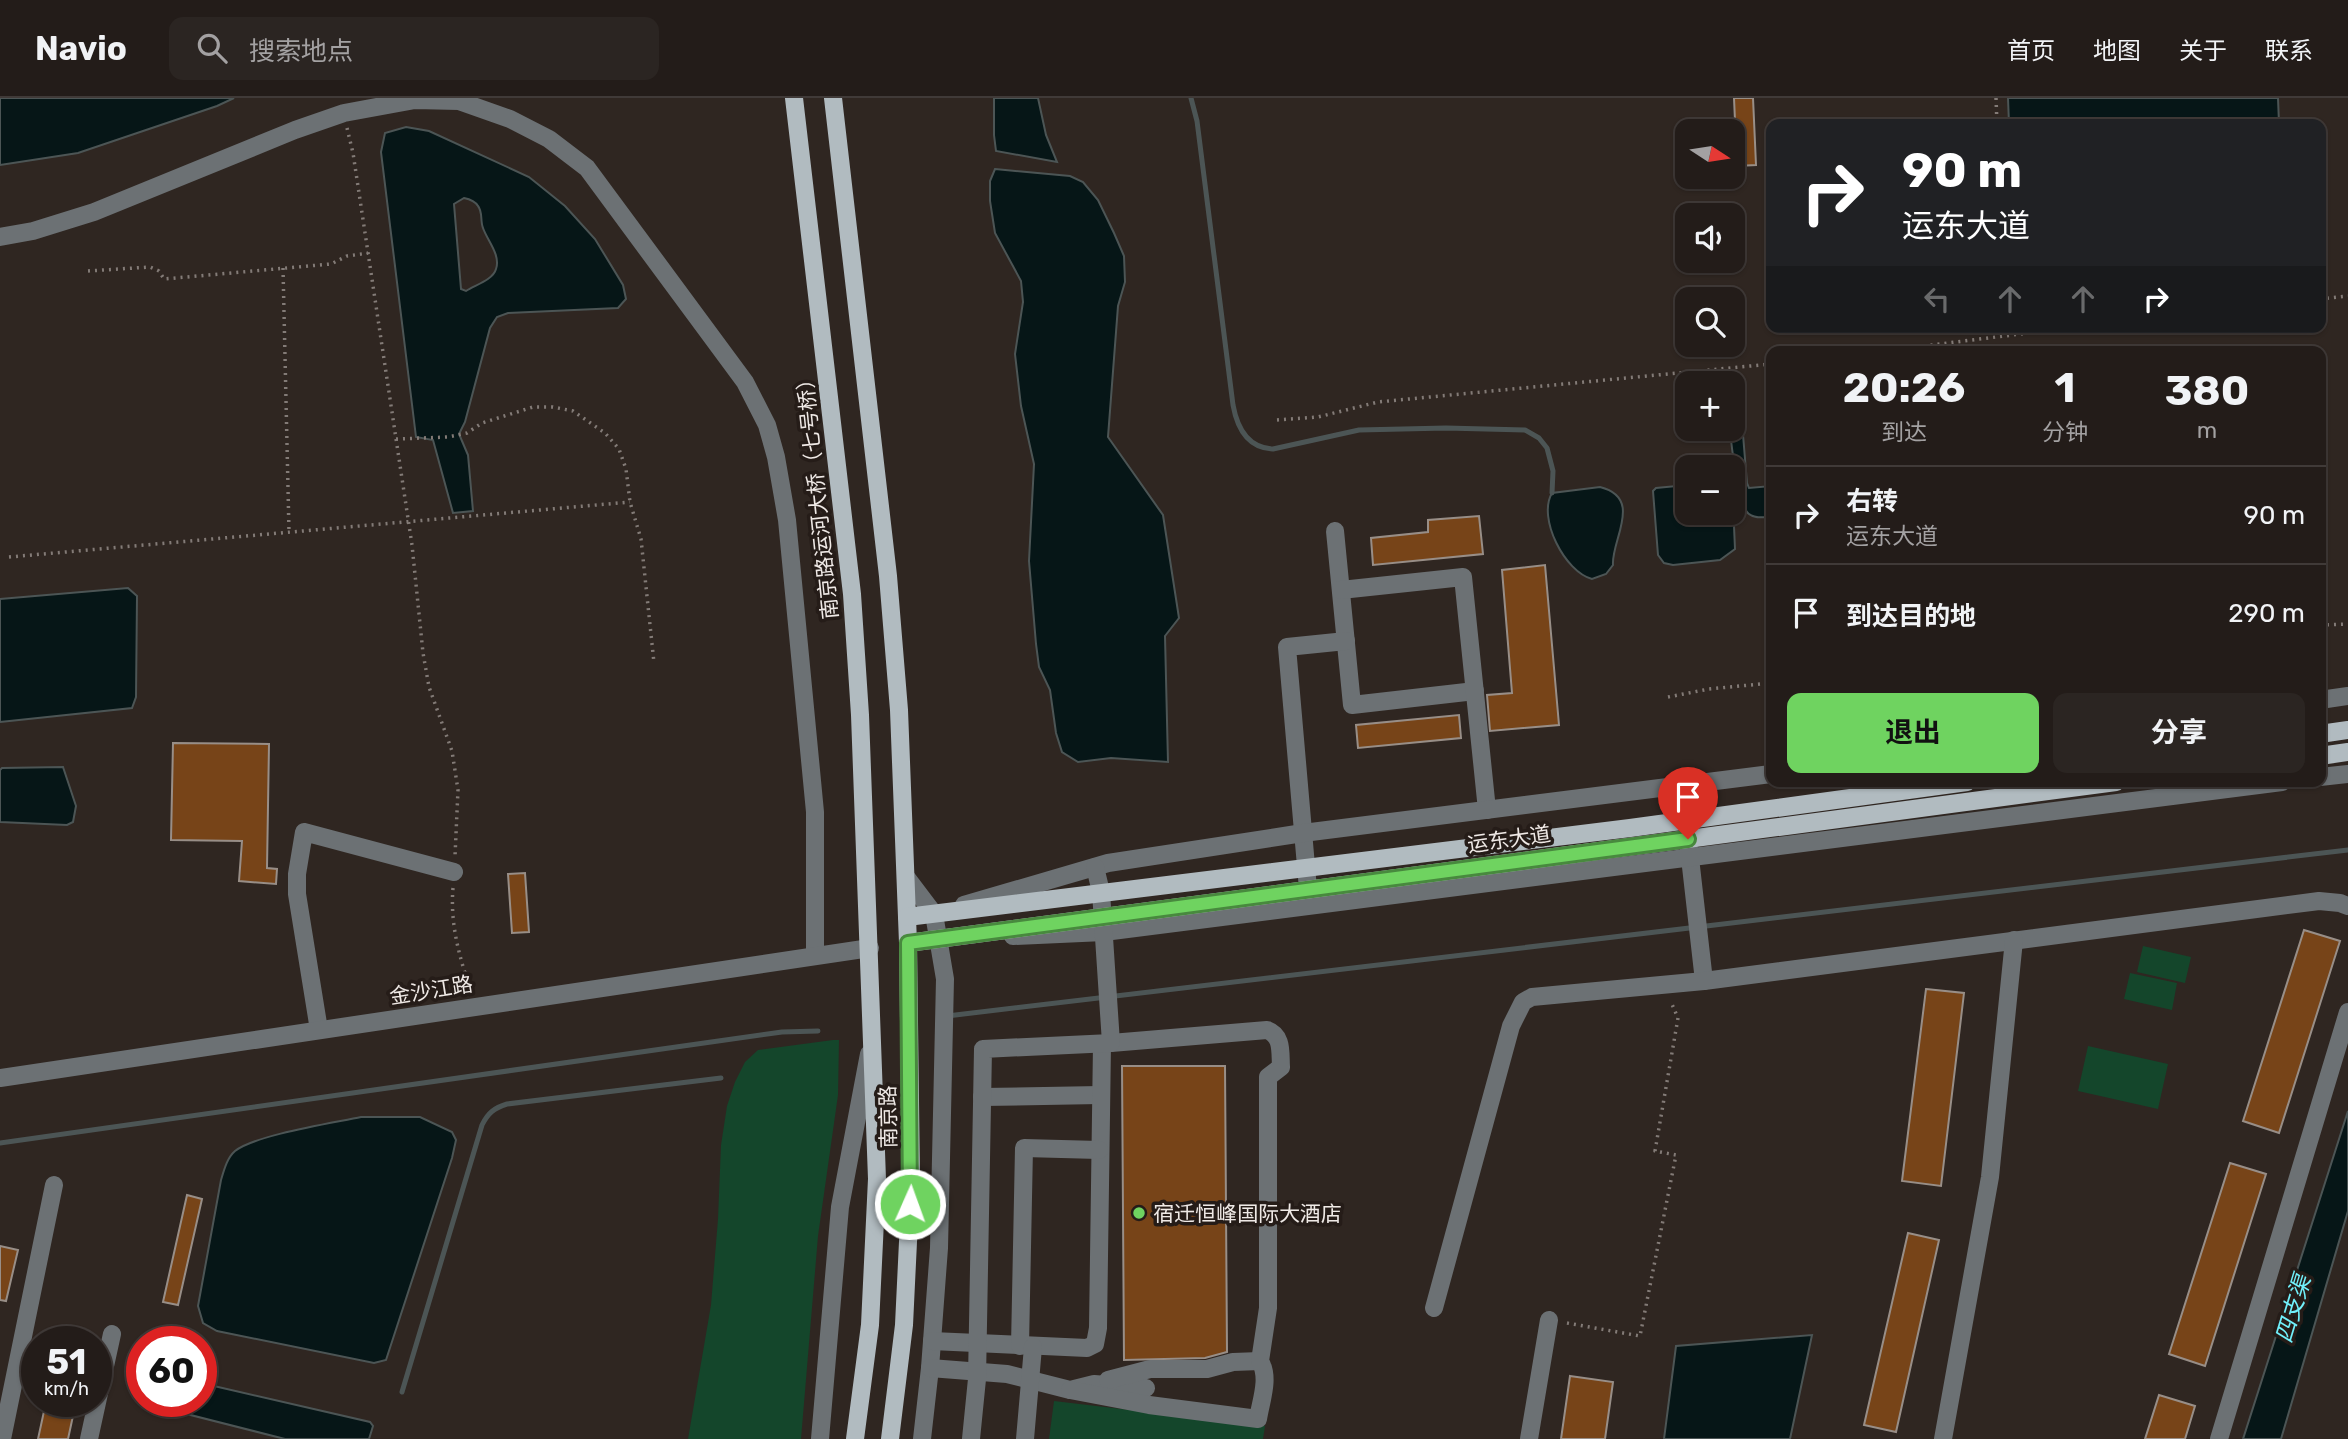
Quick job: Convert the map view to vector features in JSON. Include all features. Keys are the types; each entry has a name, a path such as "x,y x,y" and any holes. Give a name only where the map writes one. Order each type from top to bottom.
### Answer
{"main road":[{"name":"南京路运河大桥（七号桥）","path":"794,98 852,594 868,886"},
{"path":"833,98 888,576 899,710 906,877"},
{"path":"2326,733 2348,730"},
{"path":"2326,755 2348,752"},
{"name":"运东大道","path":"907,917 1630,828 1929,787"},
{"name":"运东大道","path":"908,943 1103,924 1308,889 2078,787"},
{"name":"南京路","path":"890,1439 904,1325 911,1179 906,877"},
{"name":"南京路","path":"855,1439 870,1325 876,1193 868,886"}],"street":[{"path":"0,237 33,231 94,212 295,130 344,113 415,100 459,101 510,120 549,139 587,168 745,382 767,425 776,457 787,520 815,812 815,954"},
{"path":"1335,531 1352,705 1475,691"},
{"path":"1341,590 1463,577 1487,810"},
{"path":"1308,889 1287,647 1346,641"},
{"path":"2326,699 2348,696"},
{"path":"2326,776 2348,774"},
{"path":"934,914 1095,867 1303,833 1766,775"},
{"path":"1103,924 1690,858 2243,787"},
{"path":"319,1030 297,894 304,832 454,872"},
{"path":"1688,839 1704,981"},
{"path":"932,1341 1087,1348 1095,1344 1098,1337 1100,1095 1110,1020 1101,892 1095,867"},
{"path":"906,877 934,914 945,979 939,1248 922,1439"},
{"path":"1434,1308 1511,1026 1523,1002 1532,997 1704,981 2319,901 2348,906"},
{"path":"1943,1439 1990,1177 2014,940"},
{"name":"金沙江路","path":"0,1078 815,954 870,948"},
{"path":"2219,1439 2348,1012"},
{"path":"930,1368 977,1371 1007,1374 1070,1390 1149,1405 1258,1419 1265,1370 1259,1361 1268,1308 1268,1077 1281,1067 1279,1041 1275,1033 1267,1030 1106,1043 983,1049 977,1371 971,1439"},
{"path":"820,1439 840,1207 872,1037"},
{"path":"982,1097 1100,1095"},
{"path":"1025,1439 1031,1381 1026,1347 1024,1148 1099,1150"},
{"path":"2,1439 54,1185"},
{"path":"1529,1439 1549,1320"},
{"path":"1070,1390 1150,1369 1207,1369 1233,1362 1259,1361"},
{"path":"1094,1384 1146,1388"},
{"path":"89,1439 94,1417"}],"path":[{"path":"1996,98 1997,119"},
{"path":"344,113 353,153 409,522 429,687 452,751 458,790 452,898 454,935 475,1006"},
{"path":"88,271 150,267 159,271 164,279 331,264 347,256 368,253"},
{"path":"283,268 289,533"},
{"path":"2326,298 2348,296"},
{"path":"1922,346 2025,333"},
{"path":"1277,420 1318,417 1378,402 1766,364"},
{"path":"396,439 447,437 467,433 482,423 533,407 573,411 605,433 619,449 626,469 630,502 641,540 654,663"},
{"path":"9,557 630,502"},
{"path":"2326,625 2348,624"},
{"path":"1668,697 1709,689 1766,683"},
{"path":"1549,1320 1640,1336 1676,1154 1655,1151 1678,1018 1663,984"}],"green space":[{"path":"2143,946 2191,957 2185,983 2137,972"},
{"path":"2130,973 2177,983 2172,1010 2124,999"},
{"path":"839,1040 838,1095 818,1236 801,1439 688,1439 711,1305 721,1145 727,1106 735,1082 745,1062 758,1050"},
{"path":"2088,1046 2168,1064 2158,1109 2078,1091"},
{"path":"1054,1401 1265,1426 1263,1439 1049,1439"}],"water":[{"path":"0,98 234,98 78,153 0,165"},
{"path":"994,98 1038,98 1046,135 1057,162 996,151"},
{"path":"2008,98 2278,98 2279,119 2009,119"},
{"path":"406,127 429,131 529,177 565,206 595,239 623,285 626,299 618,308 508,313 497,317 490,328 465,422 459,434 468,455 473,511 453,513 433,440 416,437 381,152 385,133","holes":["464,198 480,208 482,225 497,258 494,273 466,291 461,289 454,204"]},
{"path":"995,169 1070,176 1083,182 1098,200 1124,256 1125,282 1118,306 1108,437 1163,515 1179,618 1165,636 1168,762 1111,758 1078,762 1062,752 1056,733 1050,690 1039,667 1029,561 1034,464 1021,406 1015,354 1023,302 1021,281 995,233 990,181"},
{"path":"1732,441 1744,441 1745,455 1733,455"},
{"path":"1745,459 1749,488 1766,486 1766,517 1749,514 1745,509"},
{"path":"1675,486 1675,525 1734,525 1735,549 1720,560 1673,565 1664,563 1658,555 1653,491 1656,488"},
{"path":"1600,487 1613,492 1620,500 1623,510 1613,565 1606,574 1592,579 1572,566 1556,543 1548,516 1548,504 1552,493"},
{"path":"128,588 137,596 136,697 132,708 0,722 0,599"},
{"path":"63,767 76,806 73,822 67,825 0,822 2,768"},
{"name":"四支渠","path":"2348,1111 2348,1211 2281,1439 2243,1439"},
{"path":"361,1117 420,1117 452,1132 456,1140 386,1360 374,1363 217,1331 217,1326 203,1323 198,1306 226,1164 235,1151 245,1145 314,1126"},
{"path":"1812,1335 1790,1439 1664,1439 1676,1346"},
{"path":"217,1387 370,1422 373,1426 369,1439 285,1439 199,1417 217,1417"}],"building":[{"path":"1734,98 1753,98 1756,165 1745,166 1745,119 1735,119"},
{"path":"1479,516 1483,554 1373,565 1371,538 1428,532 1428,520"},
{"path":"1545,565 1559,725 1490,731 1487,695 1512,693 1502,570"},
{"path":"1459,715 1461,738 1358,748 1356,725"},
{"path":"173,743 269,744 267,868 277,869 276,884 239,881 242,841 171,840"},
{"path":"525,873 529,932 512,933 508,874"},
{"path":"2304,930 2340,941 2279,1133 2243,1121"},
{"path":"1926,989 1964,993 1941,1186 1902,1181"},
{"path":"1122,1066 1225,1066 1227,1352 1205,1358 1124,1360"},
{"path":"2230,1163 2266,1174 2205,1366 2169,1354"},
{"path":"187,1195 202,1199 178,1305 163,1302"},
{"path":"1908,1233 1939,1240 1896,1432 1864,1425"},
{"path":"0,1246 18,1250 6,1301 0,1300"},
{"path":"1570,1376 1613,1382 1605,1439 1561,1439"},
{"path":"2159,1395 2195,1406 2185,1439 2145,1439"},
{"path":"43,1417 73,1417 68,1439 38,1439"}],"waterway":[{"path":"1191,98 1197,121 1233,405 1237,421 1245,435 1256,445 1273,449 1359,430 1525,430 1539,438 1547,448 1553,471 1552,493"},
{"path":"947,1016 2348,850"},
{"path":"0,1143 782,1032 818,1031"},
{"path":"402,1392 482,1125 489,1114 507,1104 721,1078"}],"place":[{"name":"宿迁恒峰国际大酒店","path":"1139,1213"}],"route":[{"path":"910,1204 908,943 1688,839"}]}
